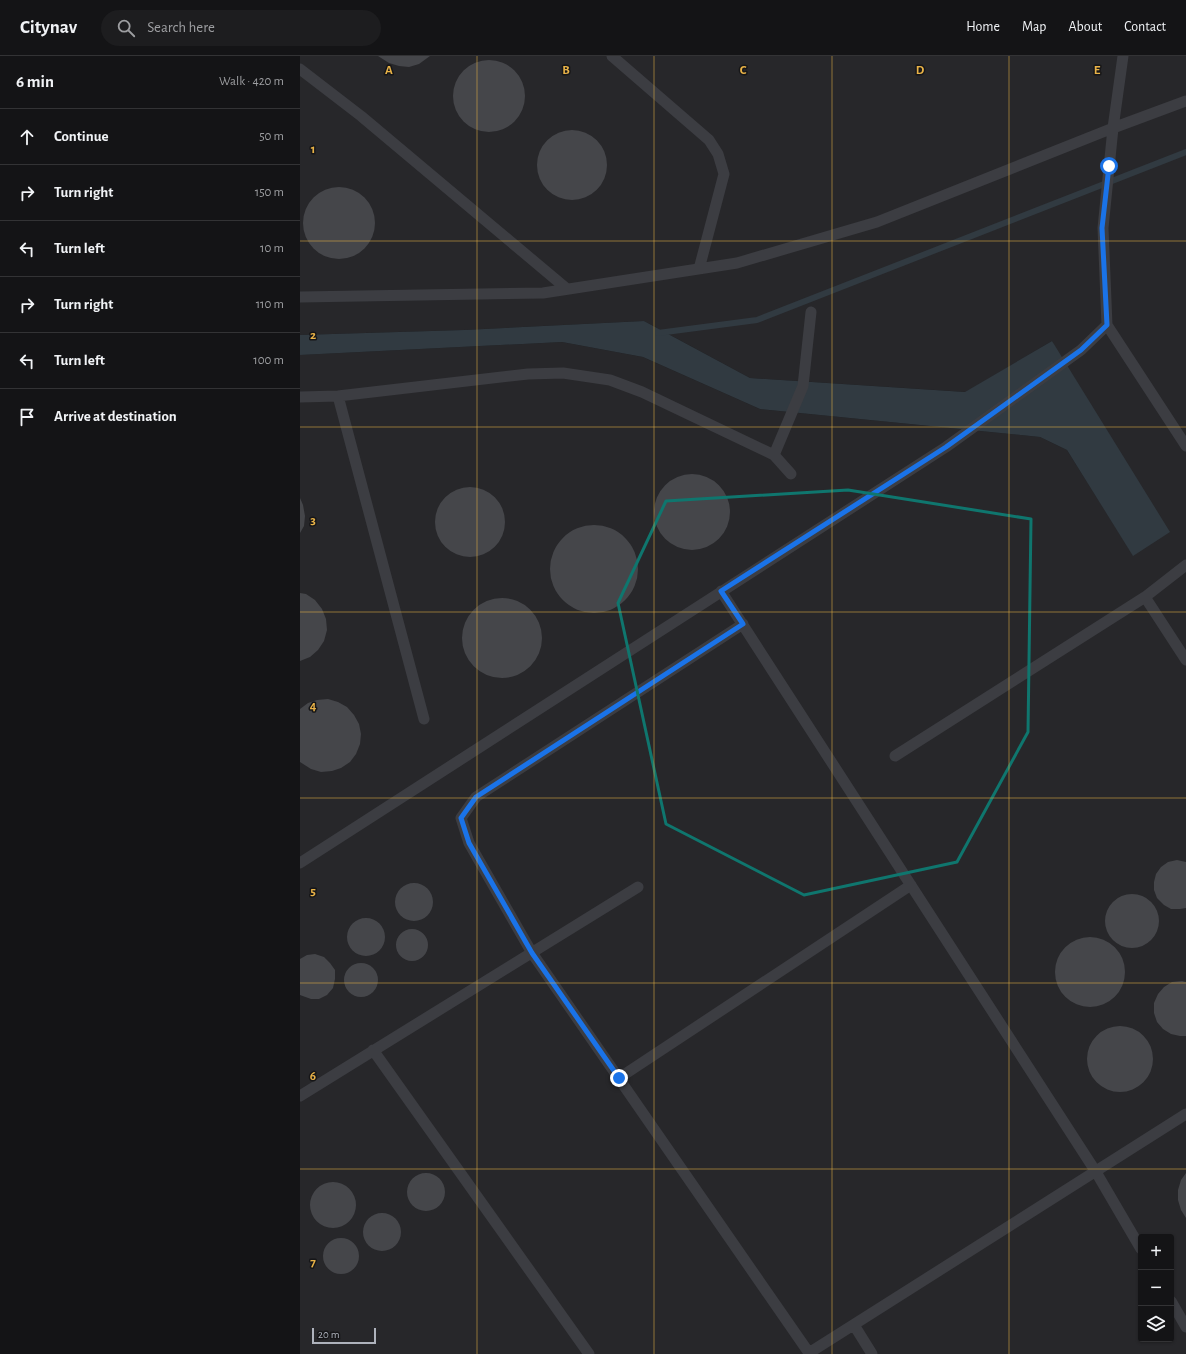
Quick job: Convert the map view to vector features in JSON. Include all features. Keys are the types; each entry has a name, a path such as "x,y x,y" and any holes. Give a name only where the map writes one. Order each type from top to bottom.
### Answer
{"lane":[{"path":"612,56 709,140 718,154 724,174 699,269"},
{"path":"1123,56 1113,128 1102,228 1107,325 1186,446"},
{"path":"300,70 361,116 566,289"},
{"path":"300,296 543,293 737,263 877,222 1113,128 1186,101"},
{"path":"774,455 803,386 811,312"},
{"path":"300,863 946,447 1081,350 1107,325"},
{"path":"300,397 338,396 528,374 563,373 610,380 642,392 774,455 791,474"},
{"path":"338,396 424,719"},
{"path":"895,756 1145,597 1186,565"},
{"path":"721,591 1096,1172 1138,1244"},
{"path":"1145,597 1186,660"},
{"path":"743,624 476,797 461,818 469,843 532,953 809,1354 1186,1114"},
{"path":"619,1078 911,886"},
{"path":"300,1096 638,887"},
{"path":"373,1050 589,1354"},
{"path":"1174,1306 1186,1327"},
{"path":"854,1325 872,1354"}],"highlighted area":[{"path":"848,490 1031,519 1028,732 957,862 804,895 666,824 618,603 666,501"}],"shaded area":[{"path":"300,56 1186,56 1186,1354 300,1354 300,355 562,342 643,357 760,409 1040,437 1067,450 1133,555 1052,341 966,392 750,378 644,321 464,330 300,335"},
{"path":"644,321 750,378 965,392 1052,341 1170,532 1133,556 1067,450 1040,437 760,409 643,357 562,342 300,355 300,335 464,330"}],"building":[{"path":"378,56 430,56 419,64 409,67 389,63"},
{"path":"482,60 496,60 503,62 515,70 523,82 525,96 523,110 515,122 503,130 496,132 482,132 475,130 463,122 455,110 453,103 453,89 455,82 463,70 475,62"},
{"path":"565,130 579,130 592,136 601,145 605,151 607,165 605,179 597,190 586,198 579,200 565,200 558,198 547,190 539,179 537,172 537,158 539,151 547,140 558,132"},
{"path":"332,187 346,187 353,189 365,197 373,209 375,223 373,237 365,249 353,257 346,259 332,259 325,257 313,249 305,237 303,230 303,216 305,209 313,197 325,189"},
{"path":"692,474 707,477 719,485 727,497 730,512 727,527 719,539 707,547 692,550 677,547 665,539 657,527 654,512 657,497 665,485 677,477"},
{"path":"470,487 483,490 495,497 502,509 505,522 502,535 495,547 483,554 470,557 457,554 445,547 438,535 435,522 438,509 445,497 457,490"},
{"path":"300,498 305,516 304,526 300,533"},
{"path":"594,525 611,529 625,538 634,552 638,569 634,586 625,600 611,609 594,613 577,609 563,600 554,586 550,569 554,552 563,538 577,529"},
{"path":"300,593 306,594 315,600 322,609 326,619 327,630 324,641 318,650 310,657 300,661"},
{"path":"502,598 517,601 530,610 539,623 542,638 539,653 530,666 517,675 502,678 487,675 474,666 465,653 462,638 465,623 474,610 487,601"},
{"path":"328,699 347,707 359,724 361,734 360,744 356,754 350,762 341,768 321,772 311,769 300,762 300,709 308,703"},
{"path":"1177,860 1186,862 1186,908 1171,909 1157,898 1154,890 1154,882 1156,874 1161,867 1168,862"},
{"path":"410,883 418,883 428,888 432,895 432,909 428,916 418,921 410,921 400,916 398,913 395,906 395,898 400,888 403,886"},
{"path":"1127,894 1137,894 1147,898 1155,906 1159,916 1159,926 1155,936 1147,944 1137,948 1127,948 1117,944 1109,936 1105,926 1105,916 1109,906 1117,898"},
{"path":"362,918 370,918 380,923 384,930 384,944 380,951 370,956 362,956 352,951 350,948 347,941 347,933 352,923 355,921"},
{"path":"409,929 415,929 424,933 428,945 424,957 415,961 409,961 400,957 396,948 396,942 400,933"},
{"path":"1083,937 1097,937 1110,943 1119,952 1123,958 1125,972 1123,986 1115,997 1104,1005 1097,1007 1083,1007 1076,1005 1065,997 1057,986 1055,979 1055,965 1057,958 1065,947 1076,939"},
{"path":"315,954 324,957 330,963 335,970 335,979 333,988 327,995 319,999 311,999 300,995 300,959 307,955"},
{"path":"361,963 373,968 378,980 373,992 361,997 349,992 344,980 349,968"},
{"path":"1172,982 1186,982 1186,1036 1171,1034 1163,1029 1157,1022 1154,1013 1154,1003 1158,994 1164,987"},
{"path":"1120,1026 1133,1029 1143,1036 1150,1046 1153,1059 1150,1072 1143,1082 1133,1089 1120,1092 1107,1089 1097,1082 1090,1072 1087,1059 1090,1046 1097,1036 1107,1029"},
{"path":"422,1173 430,1173 440,1178 444,1185 444,1199 440,1206 430,1211 422,1211 412,1206 410,1203 407,1196 407,1188 412,1178 415,1176"},
{"path":"1186,1173 1186,1218 1181,1210 1178,1200 1178,1190 1181,1180"},
{"path":"333,1182 346,1186 352,1192 356,1205 352,1218 346,1224 333,1228 320,1224 314,1218 310,1205 314,1192 320,1186"},
{"path":"382,1213 392,1216 398,1222 401,1232 398,1242 392,1248 382,1251 372,1248 366,1242 363,1232 366,1222 372,1216"},
{"path":"345,1238 354,1243 358,1249 358,1263 354,1269 345,1274 337,1274 328,1269 324,1263 323,1252 328,1243 334,1239"}],"waterway":[{"path":"658,333 757,320 1186,152"}],"route":[{"path":"619,1078 532,953 469,843 461,818 476,797 743,624 721,591 946,447 1081,350 1107,325 1102,228 1109,166"}]}
